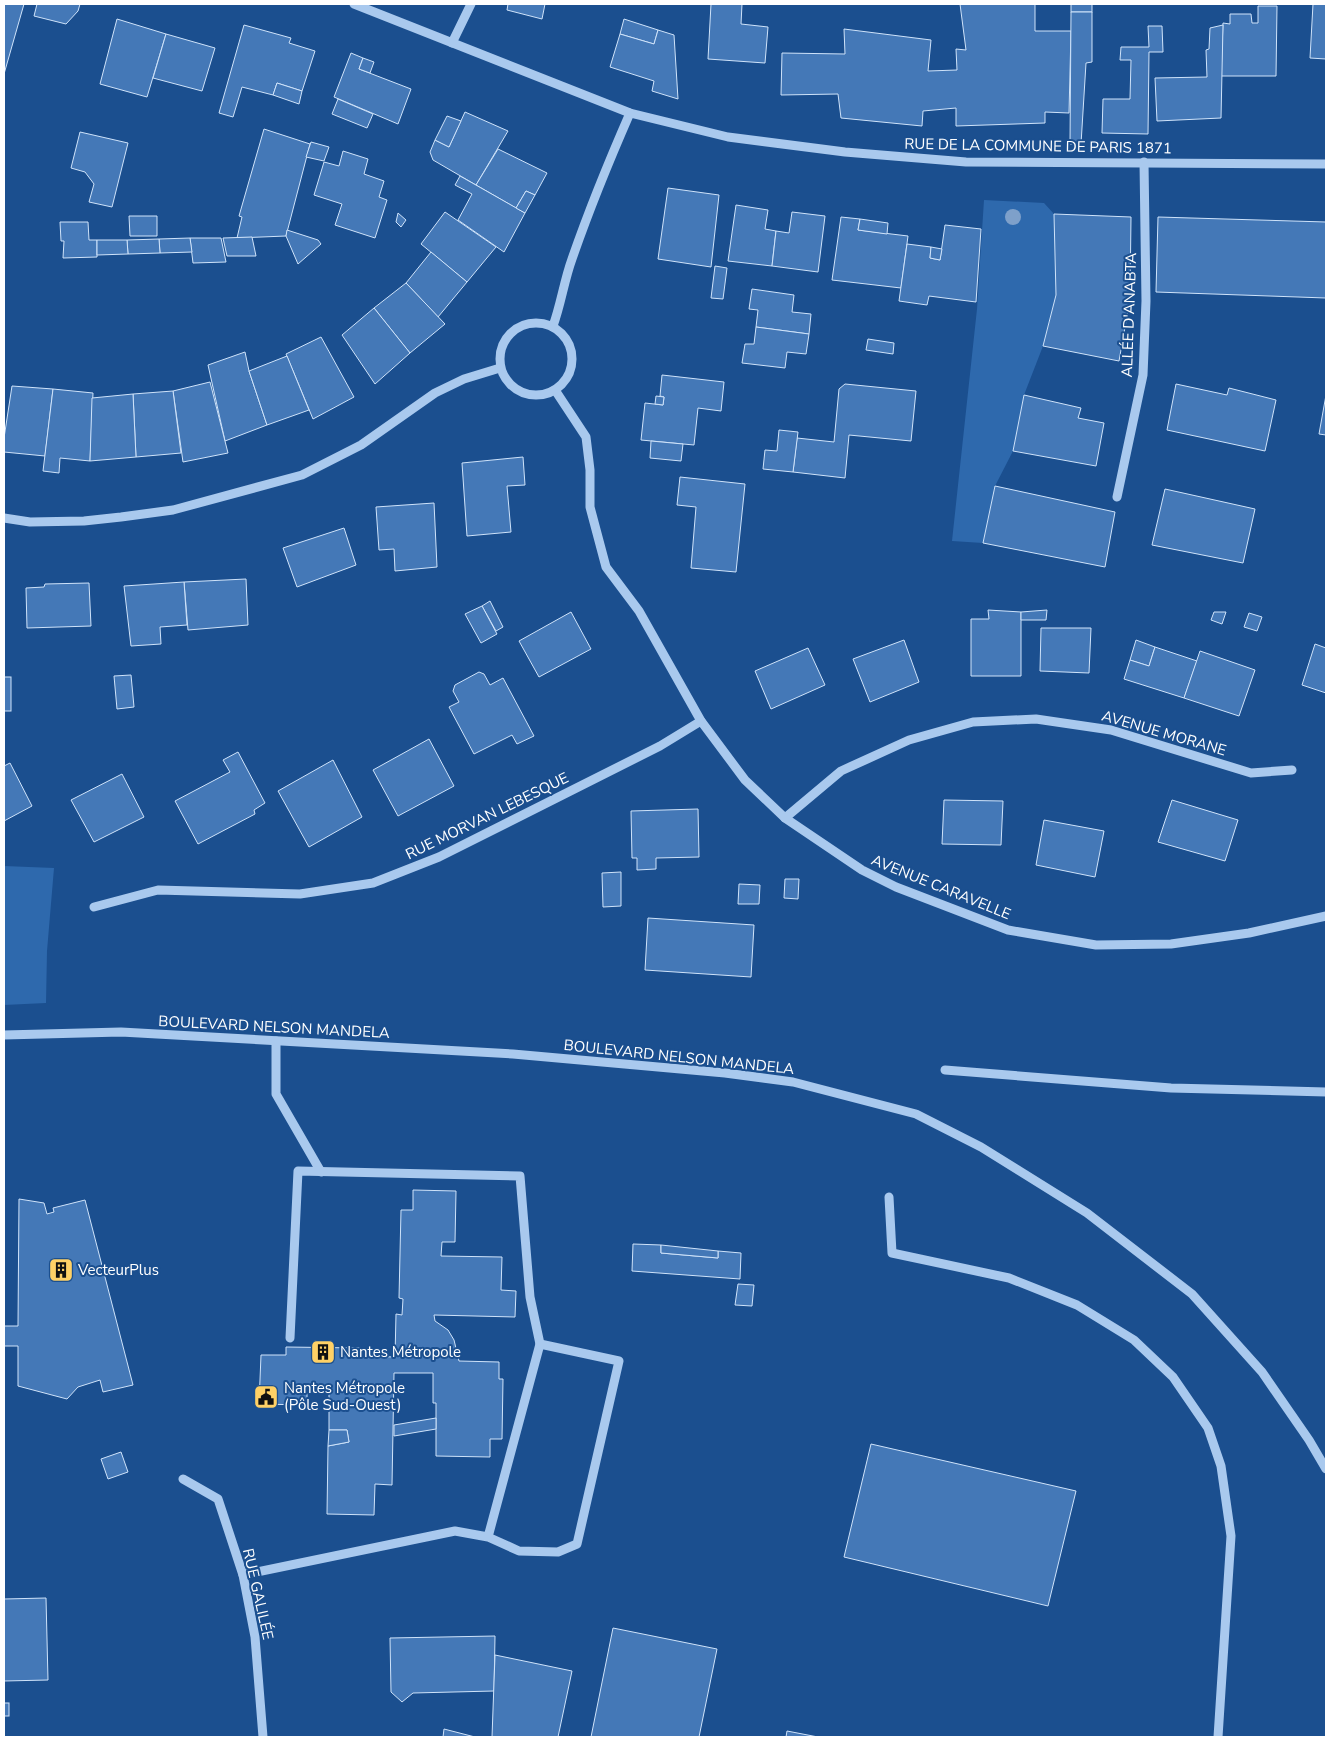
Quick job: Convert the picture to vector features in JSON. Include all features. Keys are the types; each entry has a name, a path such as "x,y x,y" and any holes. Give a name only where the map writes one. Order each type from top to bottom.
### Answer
{"street":[{"name":"RUE DE LA COMMUNE DE PARIS 1871","path":"354,4 630,113 728,137 896,158 966,162 1326,164"},
{"path":"452,43 472,4"},
{"path":"553,326 574,254 598,186 630,113"},
{"name":"ALLÉE D'ANABTA","path":"1117,497 1143,375 1146,301 1144,162"},
{"path":"532,322 543,322 553,326 567,339 573,357 571,370 565,382 555,390 533,395 522,393 512,387 500,368 501,346 513,330 532,322"},
{"path":"4,518 30,522 121,518 173,510 302,475 361,446 435,393 464,379 500,368"},
{"name":"AVENUE CARAVELLE","path":"555,390 586,437 590,470 590,507 606,567 639,611 701,722 744,780 785,818 862,870 896,887 1008,930 1096,945 1171,944 1248,933 1326,916"},
{"name":"AVENUE MORANE","path":"785,818 841,771 909,740 973,722 1036,719 1111,730 1251,774 1292,770"},
{"name":"RUE MORVAN LEBESQUE","path":"94,906 158,890 300,894 373,882 439,857 660,746 701,722"},
{"name":"BOULEVARD NELSON MANDELA","path":"4,1035 121,1032 512,1054 725,1073 793,1082 916,1114 982,1147 1087,1213 1192,1294 1262,1372 1309,1440 1326,1469"},
{"path":"276,1041 276,1094 321,1172"},
{"path":"945,1070 1171,1088 1326,1092"},
{"path":"290,1338 298,1171 520,1176 530,1297 540,1344 488,1537"},
{"path":"889,1197 892,1253 1009,1278 1077,1305 1134,1340 1173,1377 1208,1428 1220,1466 1231,1536 1218,1737"},
{"path":"243,1575 455,1531 488,1537 519,1551 558,1552 577,1544 618,1361 540,1344"},
{"name":"RUE GALILÉE","path":"183,1479 218,1499 243,1575 255,1637 263,1737"}],"shaded area":[{"path":"984,200 1044,203 1054,214 1056,295 1043,346 1024,395 1013,451 995,486 983,543 952,541 977,309"},
{"path":"4,866 54,868 47,951 46,1003 4,1005"}],"building":[{"path":"4,4 24,4 4,74"},
{"path":"37,4 80,4 78,11 66,24 34,16"},
{"path":"508,4 545,4 542,19 507,10"},
{"path":"711,4 742,4 741,24 768,27 765,63 708,59"},
{"path":"960,4 1035,4 1035,31 1071,31 1069,113 1045,112 1045,123 956,126 956,108 923,111 922,126 841,118 838,94 781,95 782,53 845,54 844,29 931,40 928,71 957,70 956,49 966,50"},
{"path":"1071,4 1092,4 1092,12 1071,12"},
{"path":"1313,4 1326,4 1326,59 1310,58"},
{"path":"1258,6 1277,6 1276,76 1221,76 1223,23 1230,24 1230,14 1251,14 1252,23 1258,23"},
{"path":"1071,12 1092,12 1092,62 1086,63 1081,144 1070,144"},
{"path":"117,19 166,34 147,97 100,84"},
{"path":"624,19 658,30 654,44 620,34"},
{"path":"244,25 291,38 289,43 315,51 302,91 277,83 273,95 242,87 233,117 219,113"},
{"path":"1223,25 1221,118 1157,121 1155,78 1207,77 1206,50 1209,49 1210,28"},
{"path":"1148,26 1162,26 1163,52 1149,52 1148,134 1102,133 1103,99 1130,99 1131,60 1120,60 1121,47 1149,47"},
{"path":"658,30 674,35 678,99 652,91 654,81 610,67 620,34 654,44"},
{"path":"166,34 215,48 202,91 153,78"},
{"path":"351,53 363,58 359,69 411,89 398,124 334,97"},
{"path":"363,58 374,62 370,73 359,69"},
{"path":"277,83 302,91 299,104 273,95"},
{"path":"338,99 373,114 367,128 332,114"},
{"path":"465,112 508,131 476,185 433,160 430,152 435,140 449,147"},
{"path":"447,116 461,121 449,147 435,140"},
{"path":"264,129 310,144 286,236 237,238 242,217 239,216"},
{"path":"80,132 128,143 112,207 89,202 94,184 85,172 71,168"},
{"path":"311,142 329,147 324,161 306,157"},
{"path":"498,149 547,173 535,195 526,191 516,208 476,185"},
{"path":"343,151 368,159 364,174 384,181 379,197 387,200 375,238 335,225 342,204 314,195 324,162 339,166"},
{"path":"460,176 525,213 504,252 458,220 472,194 455,185"},
{"path":"668,188 719,195 711,267 658,259"},
{"path":"526,191 535,195 525,213 516,208"},
{"path":"736,205 768,210 765,229 776,231 772,266 728,261"},
{"path":"445,212 496,247 467,282 421,244"},
{"path":"792,212 825,216 818,272 772,266 776,231 789,233"},
{"path":"398,213 406,220 401,227 396,222"},
{"path":"1054,214 1131,217 1130,299 1119,361 1043,346 1056,295"},
{"path":"129,216 157,216 157,236 130,236"},
{"path":"841,217 860,219 858,230 908,236 901,288 832,280"},
{"path":"1158,217 1326,222 1326,298 1156,292"},
{"path":"860,219 888,223 887,234 858,230"},
{"path":"60,222 88,222 89,240 97,240 97,257 63,258 64,241 61,241"},
{"path":"945,225 981,229 976,302 929,296 927,305 899,301 907,244 931,247 930,258 940,260"},
{"path":"287,230 318,240 321,244 298,264 286,236"},
{"path":"252,237 256,256 227,256 223,238"},
{"path":"190,238 221,238 226,262 193,263"},
{"path":"190,238 192,252 160,253 159,239"},
{"path":"159,239 160,253 128,254 127,240"},
{"path":"97,240 127,240 128,254 97,255"},
{"path":"931,247 942,249 940,260 930,258"},
{"path":"431,252 467,282 438,317 406,283"},
{"path":"715,266 727,268 723,299 711,298"},
{"path":"406,283 445,324 410,353 374,308"},
{"path":"752,289 794,295 792,312 811,314 809,334 756,327 758,310 749,309"},
{"path":"374,308 410,353 375,384 342,335"},
{"path":"756,327 809,334 806,354 787,352 785,368 742,363 745,344 754,344"},
{"path":"321,337 354,397 313,419 286,354"},
{"path":"868,339 894,343 893,354 866,350"},
{"path":"245,352 249,371 267,425 225,441 208,365"},
{"path":"287,356 309,410 267,425 249,371"},
{"path":"662,375 724,382 721,411 698,408 694,445 641,440 645,403 663,405 664,397 660,396"},
{"path":"210,382 228,453 183,462 173,391"},
{"path":"845,384 916,391 911,441 849,435 845,478 793,472 797,438 834,442 839,389"},
{"path":"1176,384 1227,395 1229,388 1276,400 1265,451 1167,430"},
{"path":"12,386 53,389 45,456 4,452 4,438"},
{"path":"53,389 93,393 90,461 60,458 59,473 43,471"},
{"path":"173,391 181,453 136,457 133,394"},
{"path":"133,394 136,457 90,461 92,398"},
{"path":"1024,395 1081,408 1078,418 1104,423 1096,466 1013,451"},
{"path":"1326,395 1326,435 1319,434"},
{"path":"656,396 664,397 663,405 655,404"},
{"path":"779,430 798,432 793,472 763,469 765,450 777,451"},
{"path":"651,441 683,444 681,461 650,458"},
{"path":"523,457 525,485 507,486 511,532 467,536 462,463"},
{"path":"680,477 745,484 736,572 691,568 696,507 677,505"},
{"path":"995,486 1115,512 1105,567 983,543"},
{"path":"1165,489 1255,509 1243,563 1152,545"},
{"path":"434,503 437,567 395,571 394,549 379,550 376,507"},
{"path":"344,528 356,565 297,587 283,548"},
{"path":"246,579 248,625 188,630 184,582"},
{"path":"184,582 187,625 160,627 161,644 131,646 124,586"},
{"path":"89,583 91,626 27,628 26,588 44,587 45,584"},
{"path":"490,601 503,627 496,631 482,606"},
{"path":"482,606 497,634 481,643 465,614"},
{"path":"988,610 1021,612 1021,676 971,676 971,619 989,619"},
{"path":"1047,610 1046,620 1021,620 1021,612"},
{"path":"571,612 591,649 539,677 519,641"},
{"path":"1214,612 1226,612 1222,624 1211,620"},
{"path":"1249,613 1262,617 1257,631 1244,627"},
{"path":"1041,628 1091,628 1089,673 1040,671"},
{"path":"904,640 919,682 870,702 853,659"},
{"path":"1136,640 1155,647 1149,666 1130,660"},
{"path":"1315,644 1326,648 1326,693 1302,685"},
{"path":"1155,647 1197,661 1184,698 1124,679 1130,660 1149,666"},
{"path":"808,648 825,685 771,709 755,671"},
{"path":"1200,651 1255,670 1239,716 1184,698"},
{"path":"479,672 484,674 490,685 503,678 534,736 517,744 512,735 474,754 449,707 459,702 453,691 455,685"},
{"path":"131,675 134,707 117,709 114,676"},
{"path":"4,677 11,677 11,711 4,711"},
{"path":"429,739 454,786 398,816 373,770"},
{"path":"238,752 265,803 254,810 255,814 198,844 175,801 230,772 223,760"},
{"path":"333,760 362,817 309,847 278,791"},
{"path":"10,763 32,806 4,821 4,766"},
{"path":"122,774 144,817 94,842 71,800"},
{"path":"944,800 1003,801 1001,845 942,844"},
{"path":"1172,800 1238,820 1225,861 1158,842"},
{"path":"698,809 699,857 656,858 656,869 637,870 637,858 632,858 631,811"},
{"path":"1044,820 1104,831 1095,877 1036,865"},
{"path":"621,872 621,906 603,907 602,873"},
{"path":"785,879 799,879 798,899 784,898"},
{"path":"739,884 760,885 759,904 738,904"},
{"path":"648,918 754,925 751,977 645,970"},
{"name":"Nantes Métropole","path":"413,1190 456,1191 455,1242 442,1242 441,1256 502,1257 501,1290 516,1291 515,1317 434,1315 435,1321 448,1330 454,1340 459,1361 499,1362 499,1379 503,1379 502,1439 490,1439 490,1457 436,1456 436,1403 433,1403 433,1373 394,1373 392,1485 375,1484 374,1515 327,1514 328,1446 349,1442 347,1430 329,1430 329,1389 307,1388 307,1405 259,1404 261,1355 286,1355 286,1347 360,1348 360,1356 395,1357 396,1314 402,1315 403,1299 399,1298 401,1210 413,1210"},
{"name":"VecteurPlus","path":"19,1199 44,1203 47,1214 54,1212 53,1208 85,1200 133,1385 103,1392 100,1380 78,1387 67,1399 18,1386 18,1346 4,1346 4,1326 18,1326"},
{"path":"633,1244 661,1245 661,1253 718,1258 718,1251 741,1253 740,1279 632,1271"},
{"path":"661,1245 718,1251 718,1258 661,1253"},
{"path":"738,1284 754,1285 752,1306 735,1305"},
{"path":"436,1418 436,1429 394,1436 394,1425"},
{"path":"329,1430 347,1430 349,1442 328,1446"},
{"path":"871,1444 1076,1491 1048,1606 844,1557"},
{"path":"121,1452 128,1472 108,1479 101,1459"},
{"path":"46,1598 48,1680 4,1681 4,1599"},
{"path":"613,1628 717,1649 699,1737 591,1737"},
{"path":"495,1636 494,1691 413,1693 402,1702 391,1692 390,1638"},
{"path":"495,1655 572,1671 558,1737 492,1737"},
{"path":"4,1703 9,1703 9,1716 4,1716"},
{"path":"444,1729 475,1737 443,1737"},
{"path":"787,1731 818,1737 786,1737"}],"place":[{"name":"VecteurPlus","path":"61,1270"},
{"name":"Nantes Métropole","path":"323,1352"},
{"name":"Nantes Métropole (Pôle Sud-Ouest)","path":"266,1397"}]}
